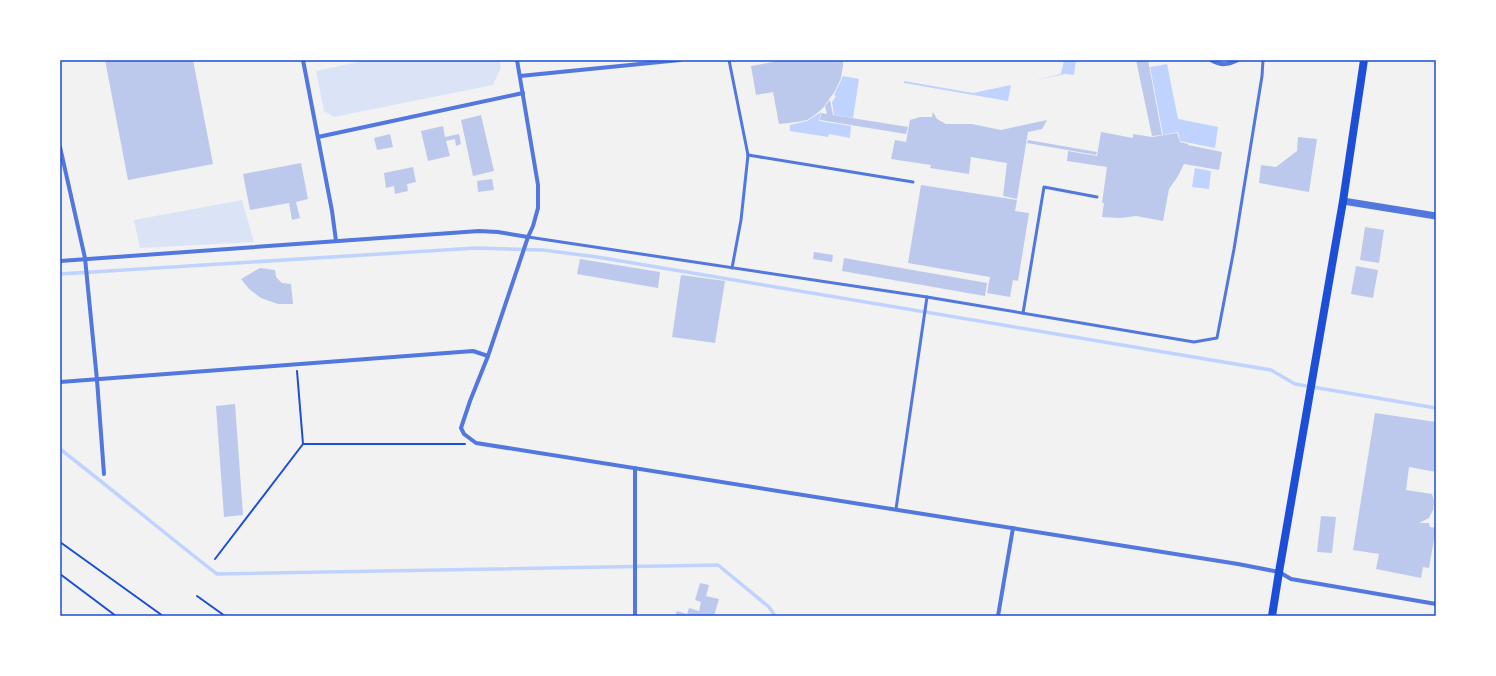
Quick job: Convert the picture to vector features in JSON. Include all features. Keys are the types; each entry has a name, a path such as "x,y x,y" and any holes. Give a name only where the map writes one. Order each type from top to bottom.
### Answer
{"main road":[{"path":"1272,616 1343,201 1364,60"}],"street":[{"path":"303,60 336,241"},
{"path":"517,60 538,186 538,208 488,356 461,428 464,434 476,443 1238,564 1279,572 1291,579 1436,604"},
{"path":"520,76 680,60"},
{"path":"1211,60 1222,65 1238,60"},
{"path":"318,137 523,94"},
{"path":"60,147 86,258 104,474"},
{"path":"1343,201 1436,216"},
{"path":"60,261 479,231 498,232 528,237"},
{"path":"60,382 473,351 488,356"},
{"path":"635,616 636,468"},
{"path":"998,616 1013,528"}],"lane":[{"path":"729,60 748,155 741,220 732,268"},
{"path":"528,237 927,297 1194,342 1217,338 1234,249 1262,76 1263,60"},
{"path":"748,155 912,182"},
{"path":"1024,313 1044,187 1097,197"},
{"path":"896,509 927,297"}],"path":[{"path":"215,559 303,444 296,364"},
{"path":"303,444 486,444"},
{"path":"60,542 163,616"},
{"path":"60,574 116,616"},
{"path":"197,596 225,616"}],"shaded area":[{"path":"367,60 499,60 501,67 493,85 334,117 324,111 316,71"},
{"path":"242,200 254,242 140,248 134,220"}],"water":[{"path":"1064,60 1076,60 1074,75 1065,74 1033,81 1061,74"},
{"path":"1167,64 1178,119 1218,127 1215,148 1180,141 1178,132 1163,135 1150,67"},
{"path":"843,76 859,79 853,118 834,115 832,102 836,96 834,95"},
{"path":"904,81 973,93 1011,85 1008,101 904,83"},
{"path":"821,112 819,121 851,126 850,138 829,134 828,137 790,131 790,125 807,121"},
{"path":"1195,168 1211,171 1209,189 1192,187"}],"building":[{"path":"105,60 193,60 213,164 128,180"},
{"path":"784,60 843,60 841,78 835,91 823,108 807,120 779,124 773,92 756,95 751,66"},
{"path":"1136,60 1148,60 1162,135 1152,136"},
{"path":"830,100 833,115 908,127 906,134 820,120 821,113 827,114 825,106"},
{"path":"933,112 937,119 946,124 972,124 1001,130 1047,120 1042,129 1028,132 1017,199 1003,196 1007,163 971,157 969,174 930,168 931,165 891,159 895,140 906,142 910,120 920,117 932,117"},
{"path":"481,115 494,171 473,176 461,120"},
{"path":"443,126 445,137 459,134 461,144 456,146 455,139 446,141 450,156 428,161 421,131"},
{"path":"1101,132 1133,138 1133,134 1152,137 1177,133 1180,142 1222,152 1219,170 1184,164 1169,189 1163,221 1136,216 1120,218 1102,217 1104,203 1102,203 1107,167 1067,161 1068,151 1097,156"},
{"path":"390,134 393,147 377,150 374,138"},
{"path":"1298,137 1317,139 1309,192 1259,183 1261,165 1276,167 1297,151"},
{"path":"1028,140 1097,152 1096,155 1027,143"},
{"path":"301,163 308,199 296,202 300,218 292,220 289,203 250,210 243,174"},
{"path":"413,167 416,182 407,184 408,191 395,194 394,186 386,188 384,173"},
{"path":"492,179 494,190 478,192 477,181"},
{"path":"921,185 1017,200 1015,211 1029,213 1018,281 1013,280 1010,297 987,293 990,277 908,263"},
{"path":"1365,227 1384,230 1379,263 1360,260"},
{"path":"814,252 833,255 832,262 813,259"},
{"path":"844,258 987,283 985,296 842,271"},
{"path":"580,259 660,272 658,288 577,274"},
{"path":"1356,266 1378,270 1373,298 1351,294"},
{"path":"260,268 275,270 276,277 282,283 291,284 293,304 278,304 261,298 249,289 241,279"},
{"path":"681,275 725,281 715,343 672,337"},
{"path":"235,404 243,515 224,517 216,406"},
{"path":"1375,413 1436,422 1436,472 1409,467 1406,490 1432,494 1434,501 1433,510 1429,518 1419,523 1429,523 1430,527 1436,528 1429,568 1423,567 1421,578 1376,569 1379,554 1353,550"},
{"path":"1321,516 1336,517 1332,553 1317,552"},
{"path":"700,583 709,585 706,596 719,599 714,616 675,616 677,611 687,614 689,608 699,611 701,602 695,600"}],"waterway":[{"path":"60,274 476,248 543,250 597,257 1271,370 1295,384 1436,408"},
{"path":"60,449 217,574 718,565 769,607 775,616"}]}
